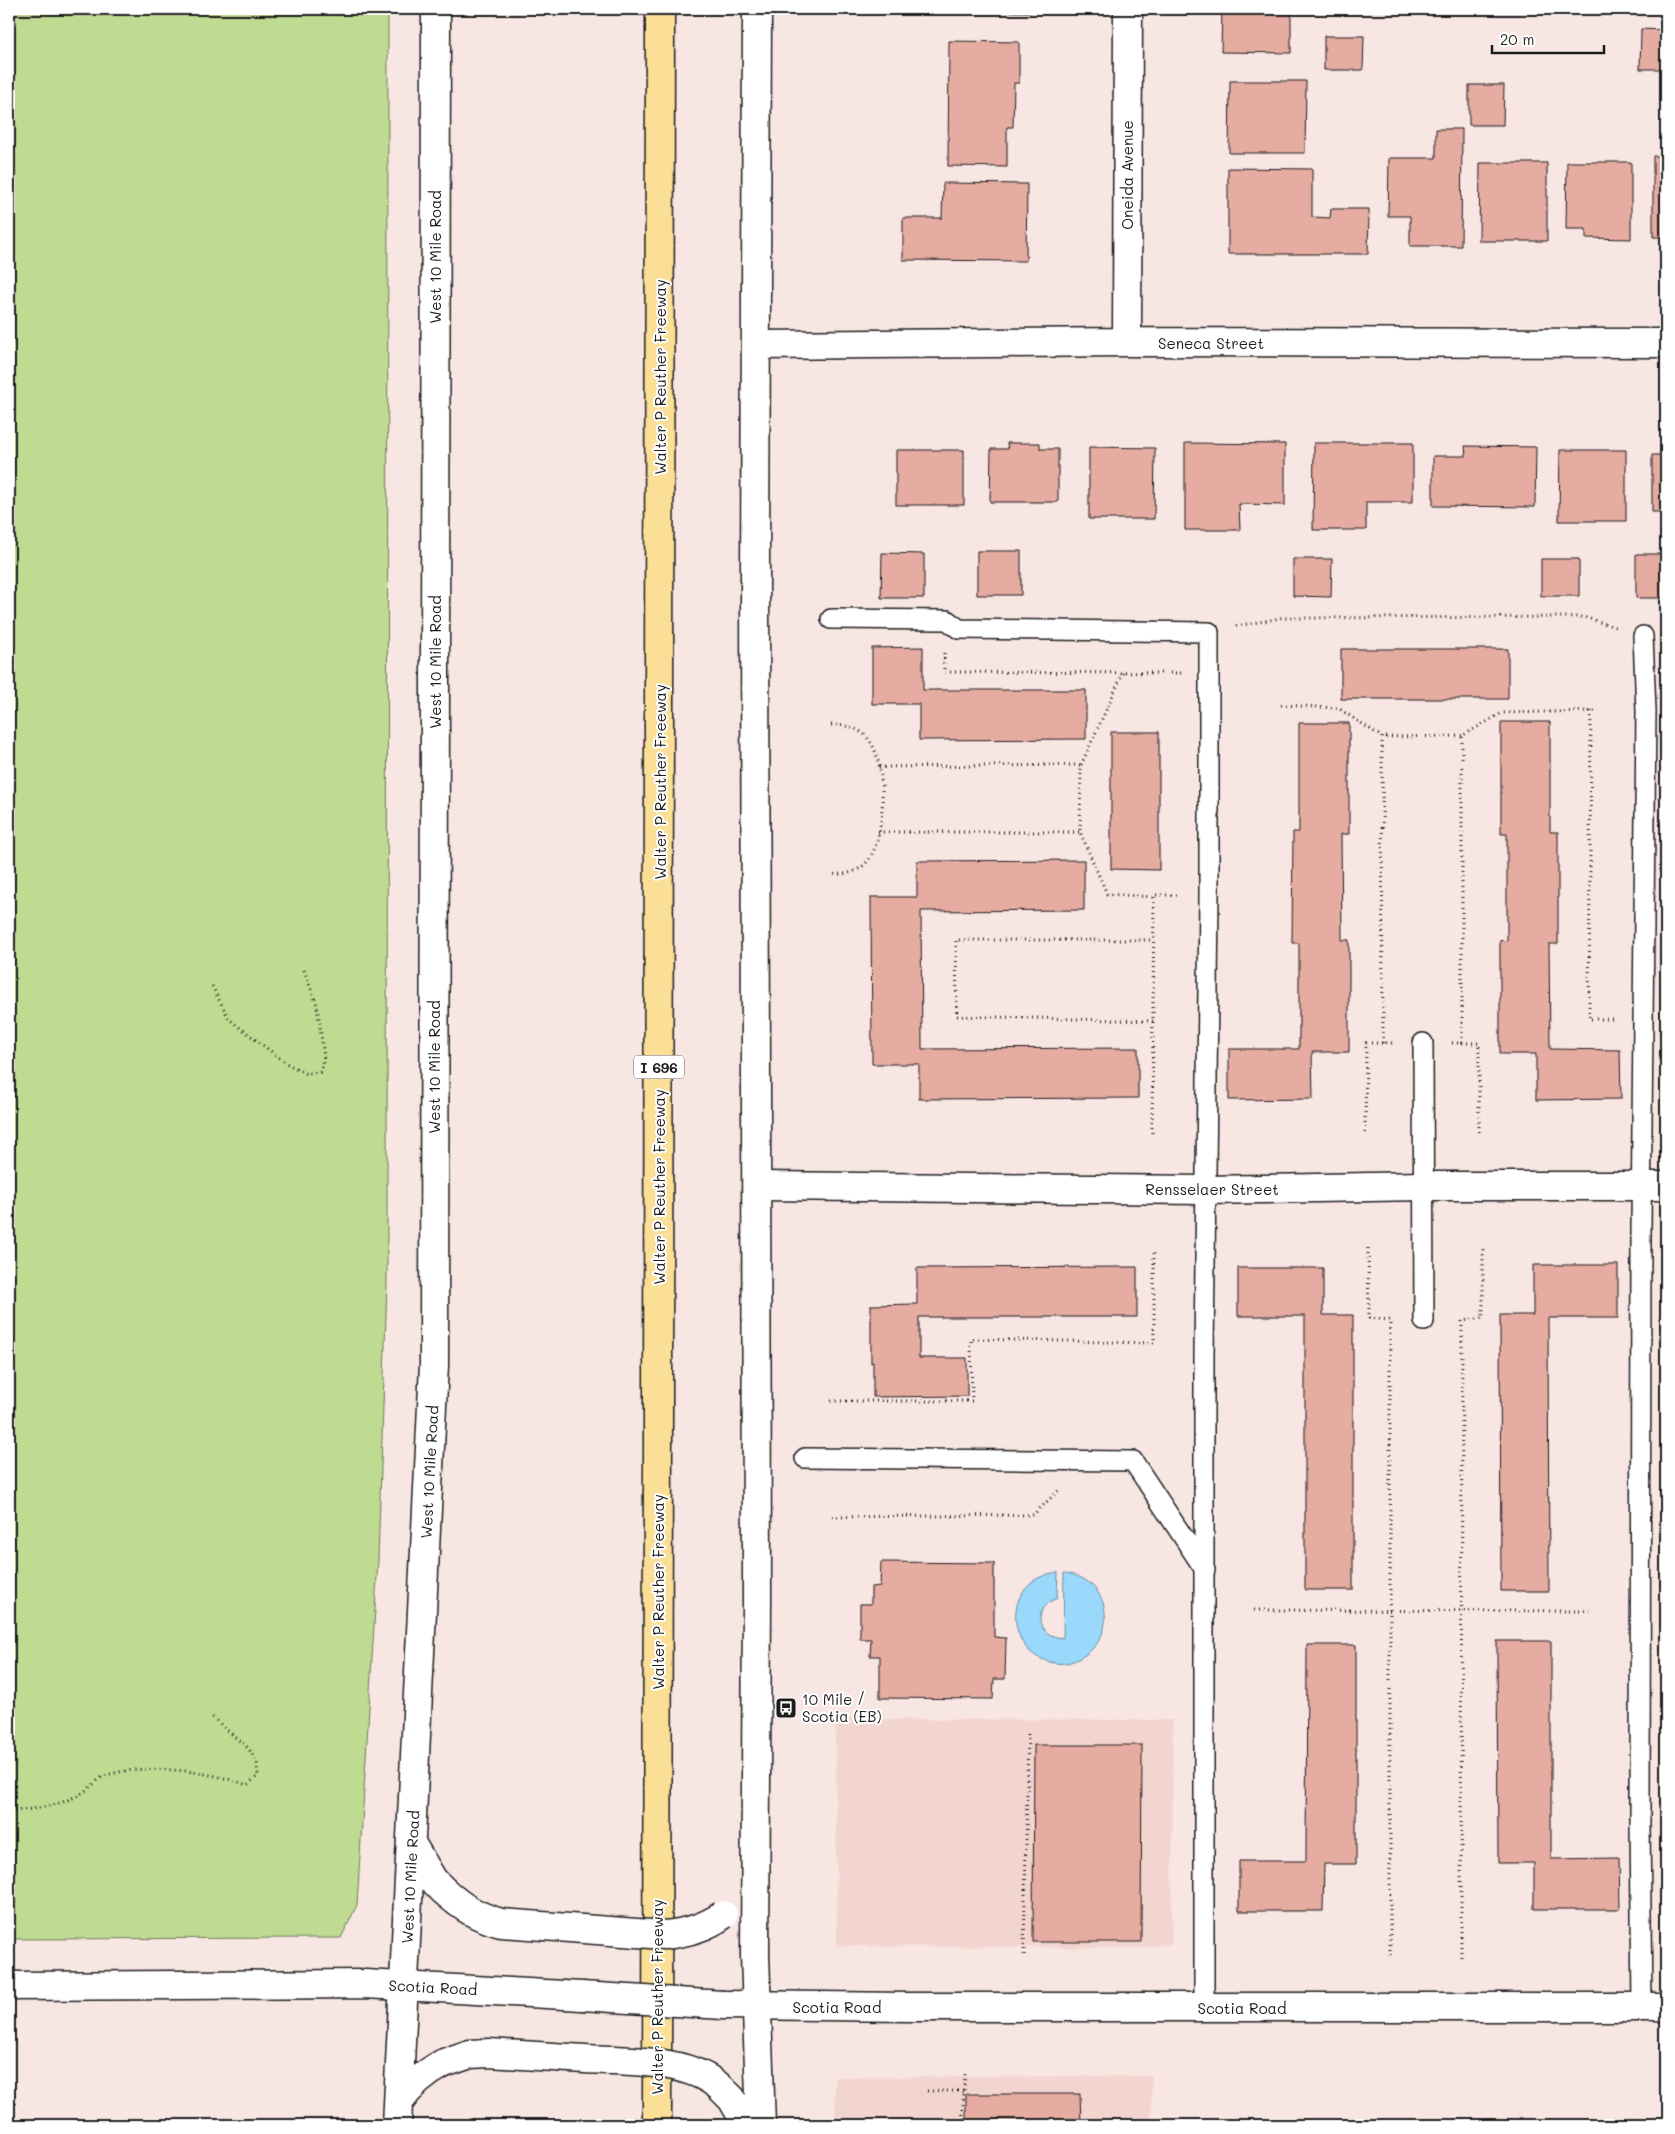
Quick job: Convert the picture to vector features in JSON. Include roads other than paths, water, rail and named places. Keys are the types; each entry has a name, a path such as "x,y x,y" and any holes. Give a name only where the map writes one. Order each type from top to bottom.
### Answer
{"highway":[{"name":"Walter P Reuther Freeway","path":"657,2125 660,9"}],"main road":[{"name":"West 10 Mile Road","path":"398,2114 434,1365 436,9"},
{"path":"757,9 756,2006 761,2125"},
{"name":"Oneida Avenue","path":"1127,342 1128,9"},
{"name":"Seneca Street","path":"756,345 1127,342 1666,343"},
{"name":"Rensselaer Street","path":"757,1186 1205,1190 1423,1186 1654,1186"},
{"path":"411,1843 433,1880 462,1907 479,1917 501,1923 664,1935 683,1933 698,1928 713,1922 723,1914 741,1898 757,1860"},
{"name":"Scotia Road","path":"9,1986 405,1985 756,2006 1204,2008 1654,2007"},
{"path":"398,2114 408,2088 433,2069 470,2054 489,2053 642,2062 687,2070 702,2076 722,2089 732,2099 747,2125"}],"lane":[{"path":"831,619 947,620 959,629 1209,632 1209,898 1205,1190 1204,2008"},
{"path":"1643,636 1646,711 1643,1019 1654,1186 1640,1824 1654,2007"},
{"path":"1423,1043 1424,1321"},
{"path":"805,1458 1133,1461 1205,1570"}],"water":[{"path":"1058,1572 1057,1598 1043,1609 1041,1615 1042,1627 1047,1632 1063,1638 1064,1573 1080,1577 1092,1586 1101,1597 1105,1611 1105,1625 1100,1639 1090,1651 1076,1660 1067,1663 1053,1663 1033,1654 1027,1649 1017,1627 1016,1616 1020,1596 1033,1581 1048,1574"}],"place":[{"name":"10 Mile / Scotia (EB)","path":"786,1708"}]}
